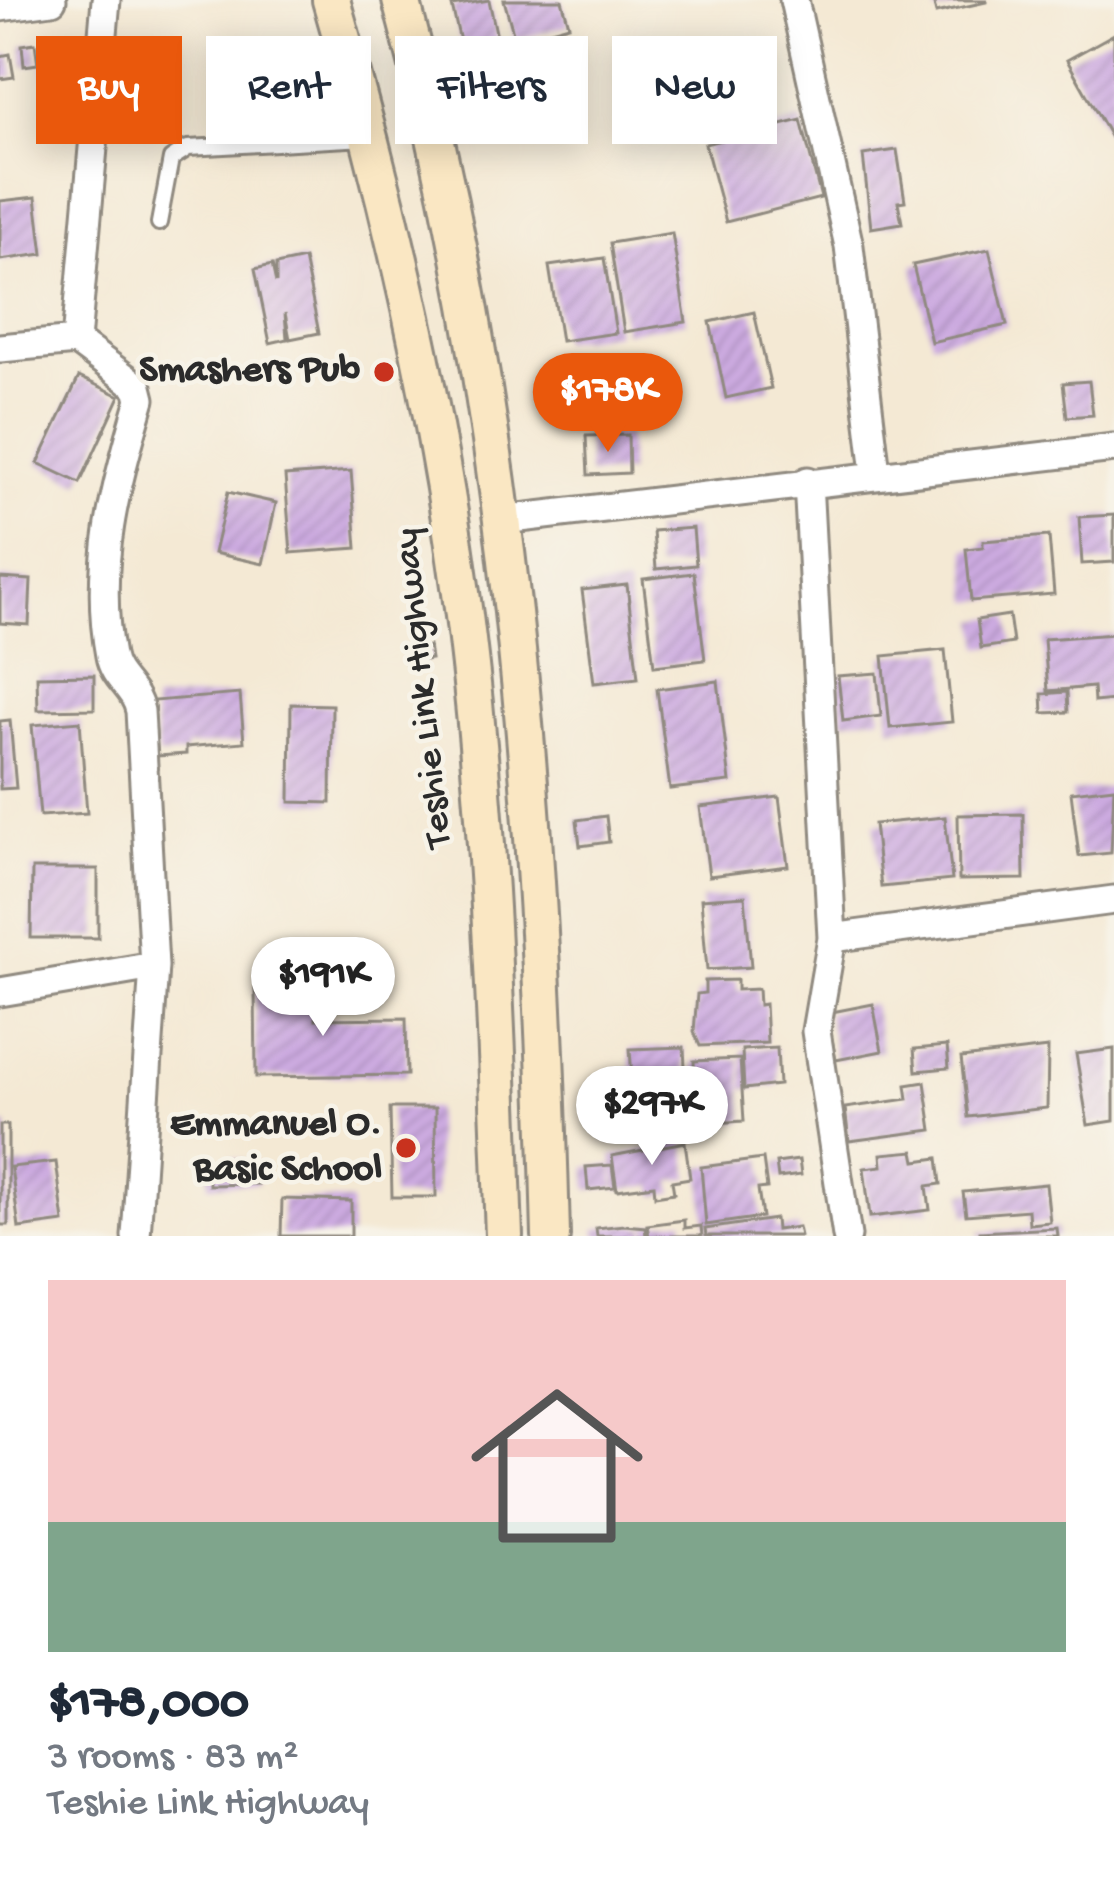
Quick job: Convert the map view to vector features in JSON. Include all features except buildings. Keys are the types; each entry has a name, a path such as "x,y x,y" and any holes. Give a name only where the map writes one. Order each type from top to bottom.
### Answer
{"main road":[{"name":"Teshie Link Highway","path":"331,0 342,36"},
{"path":"401,0 445,163 481,353 503,520 544,967 550,1236"},
{"name":"Teshie Link Highway","path":"371,137 461,594 482,782 504,1236"}],"street":[{"path":"0,7 52,0"},
{"path":"76,341 106,0"},
{"path":"794,0 849,246 876,473"},
{"path":"0,348 76,341 138,387 141,399 114,488 105,577 110,661 136,692 140,711 154,966 136,1236"},
{"path":"503,520 1114,448"},
{"path":"808,481 832,938 816,1031 847,1236"},
{"path":"832,938 1114,900"},
{"path":"0,992 154,966"}],"lane":[{"path":"159,223 172,159 188,148 255,144"}],"place":[{"name":"Smashers Pub","path":"384,372"},
{"name":"Emmanuel O. Basic School","path":"406,1148"}]}
